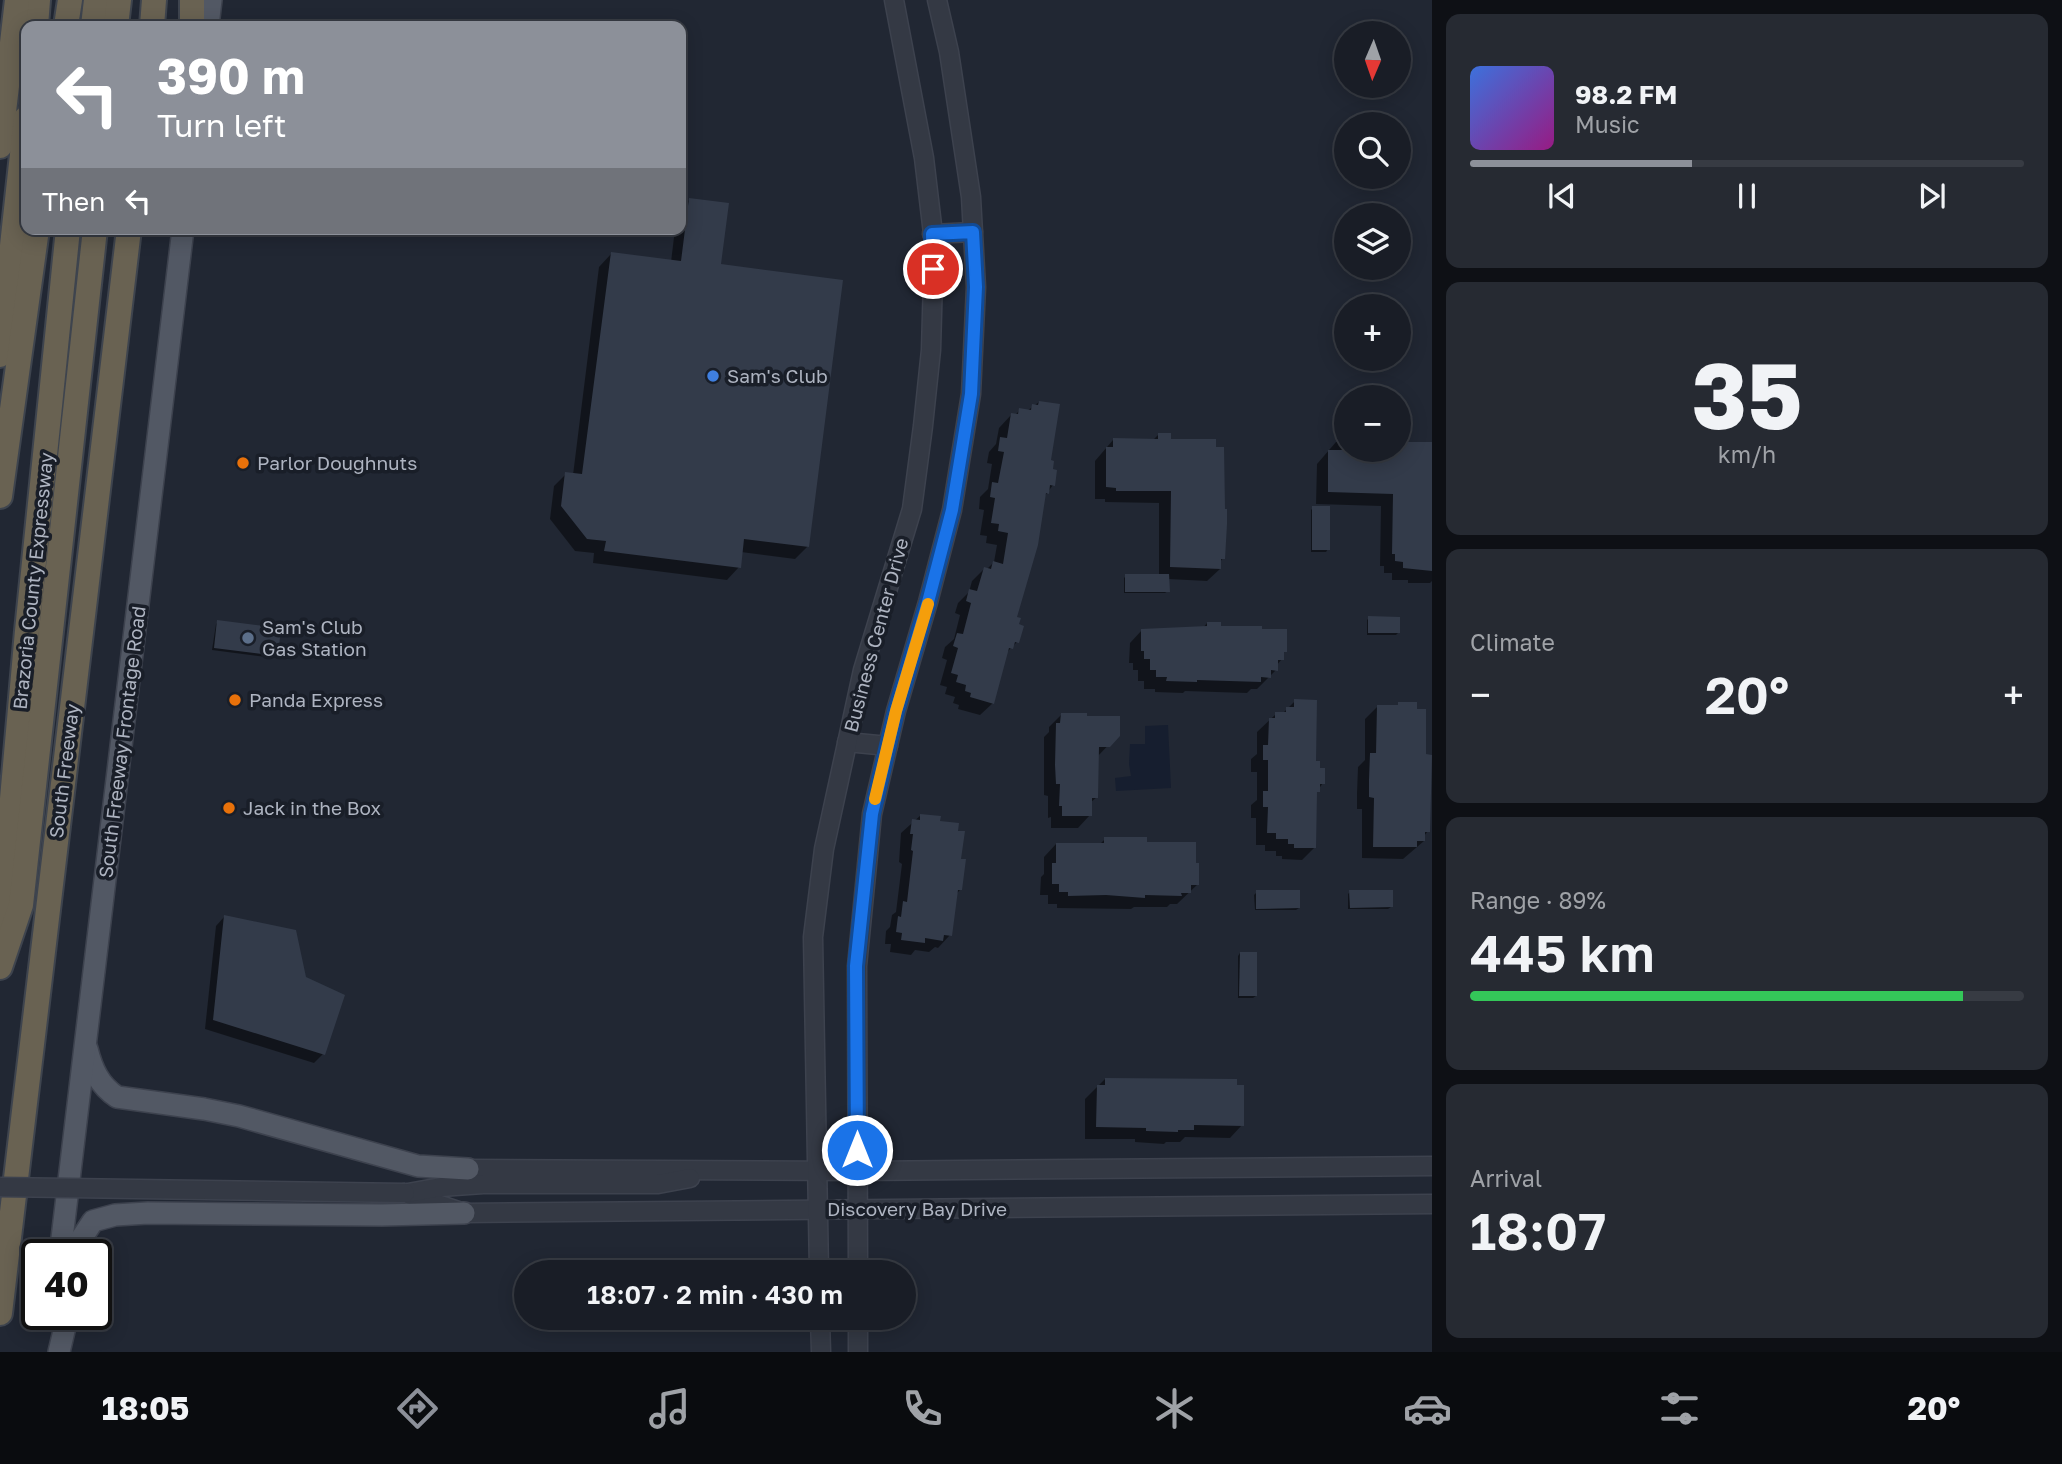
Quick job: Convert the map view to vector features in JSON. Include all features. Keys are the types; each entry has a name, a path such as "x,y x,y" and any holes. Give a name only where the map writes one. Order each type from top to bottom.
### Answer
{"highway":[{"path":"0,146 17,0"},
{"path":"36,21 38,0"},
{"path":"67,21 70,0"},
{"path":"94,21 96,0"},
{"path":"117,21 119,0"},
{"path":"152,21 154,0"},
{"path":"192,0 192,21"},
{"path":"0,355 25,235"},
{"name":"Brazoria County Expressway","path":"0,496 26,235"},
{"name":"Brazoria County Expressway","path":"0,933 27,631 67,235"},
{"path":"0,967 21,905 95,235"},
{"name":"South Freeway","path":"0,1313 128,235"}],"main road":[{"path":"209,21 211,0"},
{"name":"South Freeway Frontage Road","path":"62,1239 182,235"},
{"path":"86,1045 93,1070 106,1090 117,1097 239,1116 418,1166 468,1169"},
{"path":"81,1239 93,1221 149,1213 464,1213"},
{"path":"49,1352 51,1330"},
{"path":"59,1352 64,1330"}],"street":[{"name":"Business Center Drive","path":"819,1260 813,937 824,849 863,670 912,509 931,350 932,234 924,158 894,0"},
{"name":"Business Center Drive","path":"858,1260 856,966 872,814 952,510 971,394 976,287 971,197 949,52 937,0"},
{"path":"932,234 973,232"},
{"path":"847,742 888,746"},
{"name":"Discovery Bay Drive","path":"468,1169 857,1171 1432,1166"},
{"path":"0,1187 405,1193 483,1184 658,1184 756,1170"},
{"name":"Discovery Bay Drive","path":"405,1193 464,1213 1432,1204"},
{"path":"820,1330 821,1352"},
{"path":"858,1330 858,1352"}],"water":[{"path":"1168,725 1171,788 1116,791 1115,778 1131,776 1130,744 1145,744 1145,726"}],"building":[{"name":"Sam's Club","path":"689,198 729,203 721,264 843,280 809,547 744,539 741,568 604,551 606,541 587,539 561,506 565,472 582,474 611,252 681,261"},
{"path":"1039,401 1060,404 1051,460 1054,461 1053,469 1057,470 1055,486 1050,485 1049,494 1046,493 1038,545 1017,617 1021,618 1019,624 1024,626 1019,643 1015,642 1013,649 1009,648 994,704 970,697 971,693 965,691 966,685 956,682 958,675 951,673 958,648 953,646 957,633 963,634 971,603 966,601 969,589 977,591 984,567 991,569 993,561 1003,564 1008,533 998,531 999,524 991,523 995,498 990,497 992,482 998,483 1004,452 998,451 1000,437 1007,438 1011,413 1018,414 1019,408 1031,410 1032,404 1038,405"},
{"path":"1158,433 1171,433 1171,439 1216,439 1216,447 1224,447 1227,524 1225,559 1221,559 1221,569 1170,567 1171,491 1116,491 1116,488 1106,487 1106,447 1113,447 1113,438 1158,439"},
{"path":"1411,442 1432,442 1432,571 1403,568 1403,562 1395,561 1395,554 1392,554 1393,494 1328,492 1328,450 1334,450 1334,462 1411,462"},
{"path":"1312,506 1330,506 1330,550 1312,550"},
{"path":"1125,574 1169,574 1170,592 1125,592"},
{"path":"1368,616 1400,617 1400,633 1368,633"},
{"name":"Sam's Club Gas Station","path":"217,620 281,628 278,656 214,648"},
{"path":"1207,622 1221,622 1221,626 1287,629 1287,652 1284,652 1284,660 1278,660 1278,671 1271,670 1271,678 1261,677 1261,682 1166,681 1167,677 1156,677 1156,670 1150,670 1150,659 1144,659 1144,651 1141,651 1141,629 1207,626"},
{"path":"1294,699 1317,700 1316,761 1320,761 1320,768 1325,768 1325,784 1320,784 1320,792 1317,792 1316,848 1294,848 1294,844 1288,844 1288,839 1276,839 1276,833 1267,833 1268,807 1263,807 1263,791 1268,791 1268,760 1263,760 1263,745 1268,745 1269,718 1275,718 1275,712 1286,712 1286,707 1294,707"},
{"path":"1398,702 1417,702 1417,709 1426,709 1426,754 1432,755 1430,832 1425,832 1425,841 1417,841 1417,847 1373,847 1374,798 1369,797 1369,780 1370,753 1376,753 1377,705 1398,705"},
{"path":"1061,713 1120,716 1120,736 1110,747 1099,747 1098,798 1092,798 1092,816 1062,816 1062,806 1059,806 1060,784 1056,784 1055,765 1056,723 1060,723"},
{"path":"920,814 941,816 940,821 959,823 958,831 965,831 961,859 966,859 962,890 958,890 952,936 944,935 943,941 925,938 925,943 901,940 902,933 896,932 903,901 907,902 913,851 913,834 910,834 912,819 920,820"},
{"path":"1104,837 1147,837 1147,842 1196,842 1199,885 1191,885 1191,893 1181,893 1182,896 1145,895 1145,898 1068,896 1068,892 1059,892 1059,884 1052,884 1056,843 1104,843"},
{"path":"1256,890 1300,890 1300,908 1256,909"},
{"path":"1349,890 1393,890 1393,907 1350,908"},
{"path":"224,915 296,930 306,977 345,995 325,1055 213,1020"},
{"path":"1240,952 1257,952 1257,996 1239,996"},
{"path":"1105,1078 1237,1079 1237,1085 1244,1085 1244,1126 1194,1125 1194,1130 1178,1132 1096,1127 1097,1085 1105,1085"}],"slow traffic":[{"path":"875,799 896,711 928,604"}],"place":[{"name":"Sam's Club","path":"713,376"},
{"name":"Parlor Doughnuts","path":"243,463"},
{"name":"Sam's Club Gas Station","path":"248,638"},
{"name":"Panda Express","path":"235,700"},
{"name":"Jack in the Box","path":"229,808"}],"route":[{"path":"857,1150 856,966 872,814 896,711 952,510 971,394 976,287 973,232 932,234 933,269"}]}
